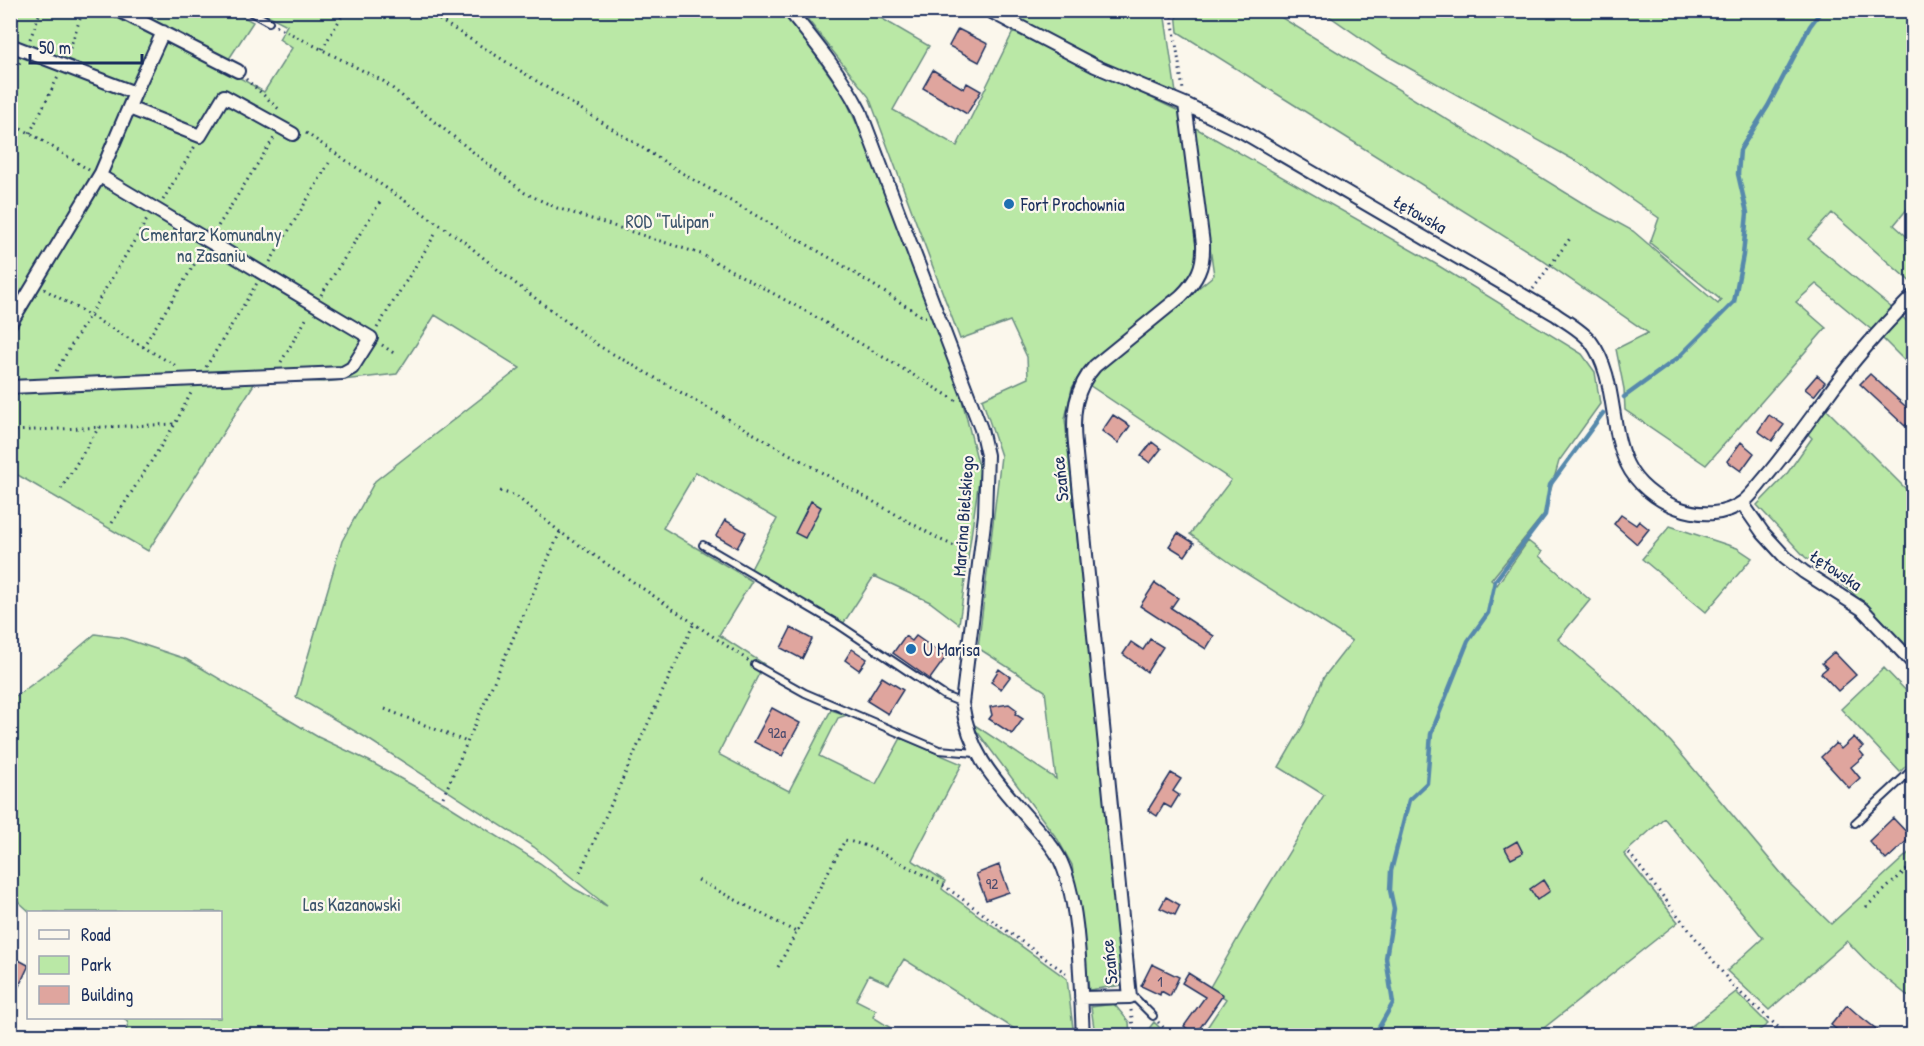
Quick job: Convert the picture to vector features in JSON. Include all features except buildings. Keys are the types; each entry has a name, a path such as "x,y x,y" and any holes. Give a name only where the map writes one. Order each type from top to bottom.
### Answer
{"street":[{"path":"118,10 238,71"},
{"name":"Marcina Bielskiego","path":"789,10 849,88 860,111 981,429 987,455 984,515 962,703 969,737 976,753 1049,843 1067,876 1075,918 1083,1035"},
{"name":"Łętowska","path":"988,10 1095,66 1185,104 1243,132 1555,314 1591,342 1604,369 1615,412 1621,449 1632,474 1652,493 1677,507 1703,514 1718,513 1742,503 1781,459 1832,388 1914,295"},
{"path":"10,324 100,176 163,32"},
{"path":"10,45 135,93"},
{"path":"129,108 200,136 224,96 293,134"},
{"name":"Szańce","path":"1130,997 1074,430 1076,402 1086,377 1095,366 1181,296 1200,273 1203,244 1185,104"},
{"path":"10,387 343,373 352,368 371,338 100,176"},
{"name":"Łętowska","path":"1742,503 1762,533 1785,557 1862,609 1914,664"},
{"path":"1081,998 1130,997"}],"lane":[{"path":"247,10 269,22"},
{"path":"703,545 838,625 945,696 962,703"},
{"path":"755,665 805,693 939,750 976,753"},
{"path":"1855,823 1914,768"},
{"path":"1130,997 1135,998 1154,1016"}],"path":[{"path":"10,79 25,51 41,10"},
{"path":"30,133 64,66 83,10"},
{"path":"322,49 348,10"},
{"path":"424,10 687,176 839,262 923,317 938,314"},
{"path":"1171,10 1185,104"},
{"path":"269,22 383,81 525,193 557,208 701,254 808,313 958,401 970,401"},
{"path":"238,71 281,112"},
{"path":"10,124 30,133 100,176"},
{"path":"143,347 281,128"},
{"path":"306,132 462,240 503,274 599,346 941,540 979,556"},
{"path":"47,386 200,136"},
{"path":"273,376 315,304 382,199"},
{"path":"371,338 436,233"},
{"path":"1527,297 1571,237"},
{"path":"35,284 198,379 175,424 112,523"},
{"path":"10,431 175,424"},
{"path":"61,489 99,427"},
{"path":"500,491 516,496 560,532 755,665"},
{"path":"443,797 560,532"},
{"path":"580,872 694,623"},
{"path":"385,709 467,742"},
{"path":"778,967 845,840 867,846 940,883 1066,973 1079,979"},
{"path":"1629,853 1733,986 1788,1035"},
{"path":"1866,908 1914,863"},
{"path":"698,880 796,932"},
{"path":"1130,997 1134,1035"},
{"path":"1154,1016 1172,1035"},
{"path":"10,1026 25,1035"}],"green space":[{"path":"11,11 233,11 253,22 223,68 264,92 292,48 279,39 287,25 260,11 780,11 804,39 844,96 864,140 954,368 980,471 959,624 930,602 874,576 843,624 751,569 777,519 696,472 663,528 752,581 719,635 764,664 718,754 789,791 831,710 847,715 838,718 819,756 876,784 901,738 962,764 912,860 945,881 942,889 1067,979 1072,1035 1024,1035 904,959 889,984 869,975 856,1000 876,1010 873,1017 902,1035 125,1035 128,1023 125,1019 222,1019 222,911 29,911 11,895 11,700 95,634 123,638 186,659 318,737 369,761 446,804 540,863 575,889 607,906 534,847 365,737 296,697 342,541 375,481 520,368 435,315 397,374 324,382 256,381 148,551 11,471"},
{"path":"801,11 869,11 929,46 893,110 957,146 1013,32 1183,113 1198,248 1195,267 1185,284 1081,372 1072,388 1065,419 1123,985 1089,990 1072,865 1058,840 970,722 1056,779 1045,691 978,648 1001,456 982,399 1028,378 1027,357 1010,321 960,339 869,97"},
{"path":"1002,11 1164,11 1176,93 1127,74"},
{"path":"1176,11 1271,11 1589,207 1633,231 1718,304 1721,300 1650,243 1659,218 1581,164 1384,54 1322,11 1913,11 1913,202 1894,225 1913,242 1913,284 1832,213 1808,239 1892,308 1873,331 1816,284 1796,302 1826,328 1706,465 1625,410 1624,389 1616,349 1648,333 1542,260 1178,32"},
{"path":"1192,126 1434,263 1582,354 1595,372 1600,404 1559,461 1544,514 1491,580 1497,585 1528,541 1542,552 1539,556 1590,600 1558,639 1620,692 1671,742 1791,885 1831,924 1913,849 1913,1000 1872,967 1847,941 1769,1010 1727,971 1763,938 1664,818 1624,854 1678,922 1535,1035 1202,1035 1226,999 1210,987 1324,795 1279,767 1304,724 1324,677 1352,641 1236,567 1190,534 1231,480 1086,383 1214,275"},
{"path":"1900,314 1913,328 1913,369 1881,337"},
{"path":"1824,407 1913,496 1913,657 1852,592 1805,557 1757,505 1786,475 1812,438 1806,432"},
{"path":"1670,526 1737,548 1752,558 1706,612 1642,559"},
{"path":"1884,668 1913,698 1913,759 1900,772 1841,709"},
{"path":"1736,992 1768,1024 1753,1035 1680,1035"},
{"path":"1114,1004 1129,1022 1130,1035 1095,1035 1091,1007"},
{"path":"1154,1022 1167,1035 1144,1035"}],"waterway":[{"path":"1624,397 1679,357 1734,302 1743,255 1747,213 1738,174 1740,150 1768,106 1810,26 1822,10"},
{"path":"1374,1036 1393,1003 1386,958 1394,909 1390,890 1391,871 1409,800 1427,783 1431,734 1468,641 1488,613 1495,581 1545,515 1550,485 1603,413"}],"place":[{"name":"Fort Prochownia","path":"1009,204"},
{"name":"U Marisa","path":"911,649"}],"park label":[{"name":"ROD \"Tulipan\"","path":"670,221"},
{"name":"Cmentarz Komunalny na Zasaniu","path":"211,244"},
{"name":"Las Kazanowski","path":"352,904"}]}
